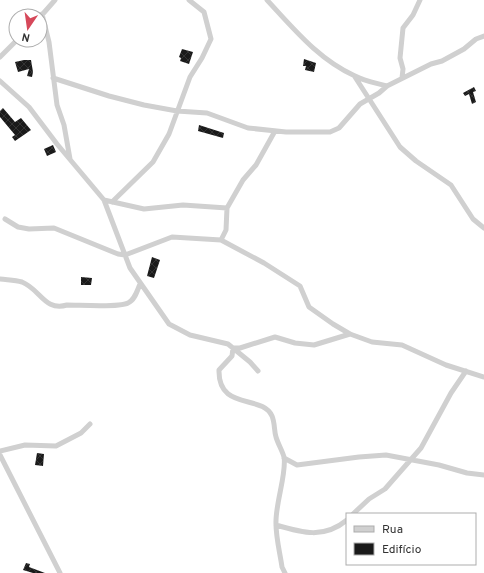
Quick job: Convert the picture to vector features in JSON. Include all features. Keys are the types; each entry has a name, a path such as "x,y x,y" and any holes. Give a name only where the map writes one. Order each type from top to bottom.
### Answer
{"street":[{"path":"48,8 55,0"},
{"path":"112,202 153,162 168,134 190,77 202,58 211,39 204,12 189,0"},
{"path":"267,0 305,42 331,62 355,77 387,86"},
{"path":"402,78 403,69 400,58 403,28 413,15 420,0"},
{"path":"54,78 109,96 177,111 207,113 248,128 275,131 330,132 339,128 360,104 370,99 387,86 431,64 442,61 464,49 476,39 484,36"},
{"path":"48,39 57,106 64,125 70,160"},
{"path":"0,57 9,48"},
{"path":"355,77 400,147 416,161 451,185 473,220 484,228"},
{"path":"0,81 28,107 104,200 125,255 140,284 169,324 190,335 228,344 250,362 258,371"},
{"path":"221,240 226,230 227,208 243,180 256,165 275,131"},
{"path":"104,200 144,209 183,205 227,208"},
{"path":"5,219 18,227 29,229 54,228 110,252 125,255 172,237 221,240 264,263 300,286 309,307 325,316 333,324 350,334 372,342 402,345 446,365 484,377"},
{"path":"0,279 22,282 47,303 60,308 68,305 118,306 129,303 136,295 140,284"},
{"path":"233,348 275,337 295,343 314,345 324,344 337,337 350,334"},
{"path":"233,348 232,356 219,370 225,391 237,400 267,410 273,419 275,436 284,458 284,466 277,500 276,525 282,567 285,573"},
{"path":"354,513 369,499 385,489 425,442 451,393 466,371"},
{"path":"0,451 25,445 56,446 81,433 90,424"},
{"path":"0,455 60,573"},
{"path":"284,458 297,465 386,455 410,459 467,473 484,475"},
{"path":"276,525 306,532 329,532 346,521"}],"building":[{"path":"182,49 193,52 189,64 180,61 181,58 179,57"},
{"path":"304,59 316,63 314,72 305,70 306,66 303,66"},
{"path":"31,60 33,72 32,77 27,76 29,69 18,72 15,62"},
{"path":"474,87 476,91 473,92 476,102 472,104 469,94 465,96 463,93"},
{"path":"3,108 15,122 21,118 31,130 15,141 12,137 15,135 0,117 0,111"},
{"path":"199,125 224,133 223,138 198,131"},
{"path":"53,145 56,152 47,156 44,149"},
{"path":"152,257 160,260 154,278 147,276"},
{"path":"81,277 92,278 91,285 81,285"},
{"path":"37,453 44,454 43,466 35,465"},
{"path":"26,563 30,564 29,567 45,573 33,573 23,570"}]}
